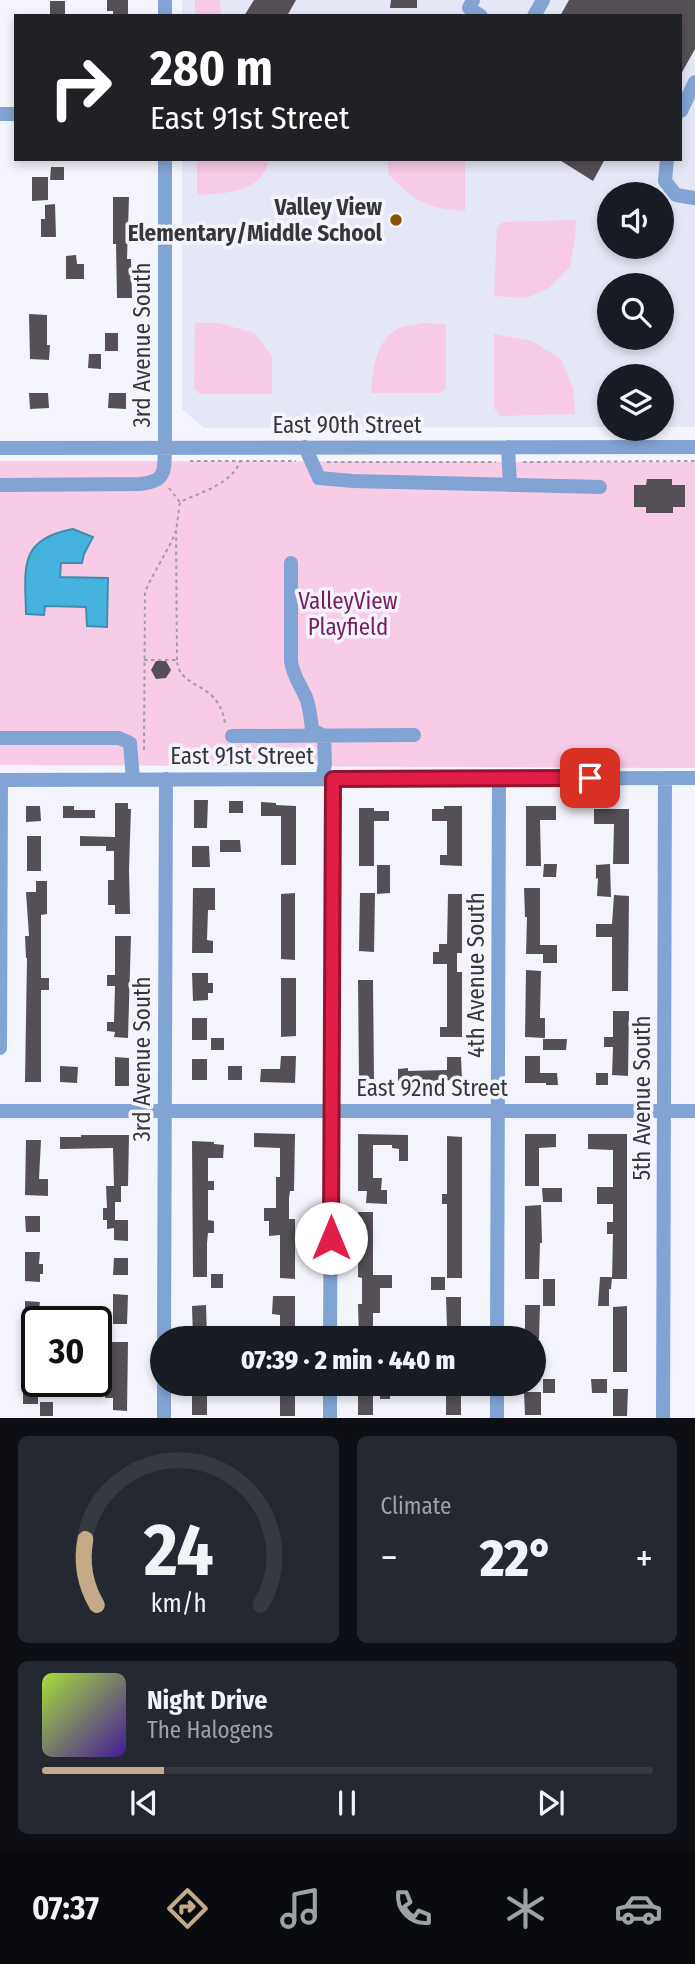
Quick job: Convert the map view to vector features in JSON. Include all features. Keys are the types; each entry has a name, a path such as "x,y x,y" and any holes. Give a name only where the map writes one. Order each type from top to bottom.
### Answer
{"street":[{"path":"473,0 469,8 478,14"},
{"path":"682,109 695,82"},
{"name":"3rd Avenue South","path":"161,477 165,447 165,161"},
{"path":"666,161 665,181 676,195 694,197"},
{"name":"East 90th Street","path":"0,447 695,447"},
{"path":"305,447 319,478 600,487"},
{"path":"508,447 510,485"},
{"path":"0,485 140,484 150,483 161,477"},
{"path":"290,563 293,673 306,697 312,730 324,736"},
{"path":"232,736 414,735"},
{"path":"324,736 328,779 330,1326"},
{"path":"0,738 119,738 130,743 133,779"},
{"name":"5th Avenue South","path":"663,1418 666,778"},
{"name":"East 91st Street","path":"0,780 695,778"},
{"name":"3rd Avenue South","path":"164,1326 166,779"},
{"name":"4th Avenue South","path":"497,1326 499,779"},
{"path":"0,780 0,1048"},
{"name":"East 92nd Street","path":"0,1111 695,1111"},
{"path":"164,1396 164,1418"},
{"path":"330,1396 330,1418"},
{"path":"497,1396 497,1418"}],"path":[{"path":"180,502 226,480 236,471 240,461 695,461"},
{"path":"161,477 180,502 176,531 179,672 214,697 224,714 227,734 232,736"},
{"path":"144,753 145,592 176,531"},
{"path":"144,660 177,660"}],"shaded area":[{"name":"Valley View Elementary/Middle School","path":"182,0 695,0 695,427 674,427 674,364 597,364 597,427 204,428 182,409 182,161 682,161 682,14 182,14"}],"green space":[{"path":"195,0 220,0 221,14 195,14"},
{"path":"197,161 268,161 265,171 251,185 231,192 197,195"},
{"path":"387,161 465,161 465,211 440,208 422,202 389,175"},
{"path":"576,220 570,267 549,288 527,298 494,296 497,228 503,222"},
{"path":"195,323 219,323 254,333 272,356 272,394 200,394 194,389"},
{"path":"422,323 446,324 446,388 440,393 371,393 377,356 385,340 399,328"},
{"path":"494,334 532,341 561,359 573,388 575,414 500,416 494,408"},
{"name":"ValleyView Playfield","path":"0,461 695,462 695,768 0,765"}],"water":[{"path":"73,529 93,537 82,563 61,563 60,577 108,578 107,627 87,626 86,607 45,606 44,615 26,614 26,570 34,548 42,540"}],"building":[{"path":"107,0 128,0 128,14 113,14 113,11 107,11"},
{"path":"254,0 296,0 288,14 245,14"},
{"path":"391,0 417,0 417,8 390,8"},
{"path":"569,0 695,0 695,49 682,72 682,14 561,14"},
{"path":"50,1 65,1 65,14 50,14"},
{"path":"561,161 604,161 593,181"},
{"path":"51,167 64,167 64,180 50,180"},
{"path":"32,177 48,177 48,200 32,201"},
{"path":"113,197 129,197 127,259 131,259 132,298 117,298"},
{"path":"55,204 56,237 41,237 41,219 45,219 45,205"},
{"path":"76,255 77,264 84,264 84,279 66,279 66,256"},
{"path":"29,314 47,315 49,360 30,359"},
{"path":"105,333 118,333 118,351 105,351"},
{"path":"89,354 101,354 101,369 88,368"},
{"path":"29,393 48,393 49,408 30,409"},
{"path":"109,393 126,393 126,409 108,408"},
{"path":"647,479 672,479 672,485 685,485 685,507 673,507 673,513 646,513 646,507 634,507 634,485 646,485"},
{"path":"156,661 166,661 171,670 166,678 156,679 151,670"},
{"path":"194,800 208,800 207,828 194,828"},
{"path":"229,801 243,801 243,813 229,813"},
{"path":"261,802 296,806 296,865 281,865 281,816 261,816"},
{"path":"115,803 128,803 128,809 131,809 130,914 115,914 115,905 108,905 108,880 114,880 114,851 106,851 106,846 80,846 80,836 115,837"},
{"path":"26,806 40,806 41,821 26,822"},
{"path":"63,806 74,806 74,810 95,810 95,818 63,818"},
{"path":"444,806 462,806 462,866 440,865 440,855 447,855 447,821 432,821 432,809 444,809"},
{"path":"526,806 556,806 556,820 540,820 541,866 526,866"},
{"path":"359,808 389,811 389,821 374,821 374,866 359,866"},
{"path":"594,809 629,809 629,864 613,864 614,824 594,824"},
{"path":"27,836 41,836 41,871 27,871"},
{"path":"220,840 240,840 241,852 220,852"},
{"path":"192,846 209,846 210,867 192,867"},
{"path":"544,864 557,864 556,877 543,877"},
{"path":"610,864 611,897 597,896 596,865"},
{"path":"377,865 390,865 390,893 377,894"},
{"path":"36,881 47,881 47,914 41,915 41,978 49,978 49,990 41,990 41,1082 25,1082 25,936 29,936 26,892 36,892"},
{"path":"193,888 215,888 215,910 208,910 207,940 213,941 213,953 192,953"},
{"path":"524,888 540,888 540,945 557,945 557,963 543,963 543,954 526,954 527,917"},
{"path":"295,893 295,960 281,959 281,894"},
{"path":"360,893 375,893 374,952 359,951"},
{"path":"448,894 462,894 462,953 457,953 457,972 462,972 462,1037 440,1037 440,1027 447,1027 447,964 433,964 433,952 439,952 439,944 447,944"},
{"path":"614,895 629,896 628,991 612,991 612,937 596,937 596,924 612,924"},
{"path":"115,936 131,936 128,1038 114,1037 115,1032 107,1031 107,1022 114,1022 115,986 107,986 107,975 115,975"},
{"path":"526,970 541,971 540,1018 545,1018 545,1038 525,1037"},
{"path":"192,973 208,973 208,983 213,983 213,993 208,993 208,1000 193,1001"},
{"path":"281,978 296,978 296,1036 281,1037"},
{"path":"358,980 373,980 374,1079 359,1079"},
{"path":"613,1011 629,1011 628,1076 612,1075 613,1047 604,1047 604,1037 613,1037"},
{"path":"192,1018 207,1018 207,1040 192,1040"},
{"path":"211,1038 224,1038 224,1050 211,1050"},
{"path":"543,1039 567,1039 566,1050 543,1050"},
{"path":"281,1056 296,1056 295,1083 260,1082 261,1069 280,1069"},
{"path":"525,1056 540,1056 540,1073 557,1073 558,1085 525,1083"},
{"path":"115,1057 129,1058 129,1086 115,1086"},
{"path":"447,1057 461,1057 462,1080 424,1081 424,1084 412,1084 412,1080 398,1081 398,1069 447,1070"},
{"path":"192,1059 207,1059 207,1080 192,1080"},
{"path":"60,1066 78,1067 77,1083 60,1082"},
{"path":"228,1066 242,1066 242,1080 228,1080"},
{"path":"596,1073 608,1073 608,1085 596,1085"},
{"path":"254,1133 295,1134 294,1191 290,1191 289,1219 295,1219 295,1279 280,1278 280,1235 269,1236 269,1221 264,1221 264,1208 276,1208 280,1148 254,1147"},
{"path":"358,1134 408,1135 408,1161 399,1161 399,1149 392,1148 392,1145 373,1145 373,1178 382,1178 381,1190 387,1190 387,1204 366,1203 367,1191 358,1191"},
{"path":"525,1134 556,1134 556,1147 539,1148 539,1186 525,1186"},
{"path":"588,1134 627,1134 627,1279 612,1279 613,1234 607,1234 607,1222 613,1222 613,1204 597,1204 597,1187 613,1187 613,1150 588,1149"},
{"path":"129,1135 128,1186 121,1186 121,1202 115,1202 115,1220 128,1220 128,1241 114,1240 114,1228 107,1229 107,1220 103,1220 103,1208 107,1208 106,1186 114,1186 113,1148 60,1149 60,1137"},
{"path":"447,1136 462,1137 462,1278 447,1278 447,1204 442,1204 442,1194 447,1194"},
{"path":"26,1140 41,1140 39,1179 48,1179 48,1196 25,1195"},
{"path":"192,1141 224,1145 223,1158 208,1158 208,1181 214,1181 214,1190 208,1190 208,1220 214,1221 214,1233 208,1233 207,1277 193,1277"},
{"path":"542,1188 562,1188 562,1202 543,1202"},
{"path":"541,1205 539,1279 525,1279 525,1206"},
{"path":"358,1212 373,1212 373,1275 392,1275 392,1288 380,1288 380,1313 373,1313 373,1326 359,1326 358,1304 362,1304 362,1278 358,1277"},
{"path":"25,1216 40,1216 40,1232 26,1232"},
{"path":"25,1252 40,1252 39,1264 43,1264 43,1274 40,1274 40,1282 25,1281"},
{"path":"114,1258 128,1258 128,1275 113,1275"},
{"path":"211,1274 223,1274 223,1288 211,1288"},
{"path":"431,1277 445,1277 445,1290 431,1290"},
{"path":"600,1277 612,1277 609,1306 598,1306"},
{"path":"543,1279 555,1279 555,1306 543,1306"},
{"path":"113,1294 128,1295 127,1324 113,1324"},
{"path":"273,1296 295,1296 295,1326 280,1326 280,1315 272,1314"},
{"path":"446,1297 461,1297 461,1326 447,1326"},
{"path":"25,1301 40,1302 39,1306 25,1306"},
{"path":"206,1305 207,1326 193,1326 192,1306"},
{"path":"525,1305 540,1305 539,1326 525,1326"},
{"path":"627,1306 627,1372 613,1372 613,1307"},
{"path":"112,1342 128,1342 127,1411 113,1410 113,1398 105,1398 112,1397"},
{"path":"546,1379 555,1379 555,1393 546,1393"},
{"path":"591,1379 607,1379 607,1393 592,1393"},
{"path":"613,1389 628,1389 627,1416 613,1416"},
{"path":"192,1396 207,1396 207,1415 192,1415"},
{"path":"280,1396 295,1396 295,1416 280,1416"},
{"path":"358,1396 373,1396 373,1415 358,1415"},
{"path":"446,1396 461,1396 461,1415 446,1415"},
{"path":"524,1396 541,1396 541,1415 525,1415"},
{"path":"23,1397 38,1397 38,1404 23,1404"},
{"path":"40,1402 53,1402 53,1416 40,1416"}],"place":[{"name":"Valley View Elementary/Middle School","path":"396,220"}],"route":[{"path":"331,1238 333,779 590,778"}]}
